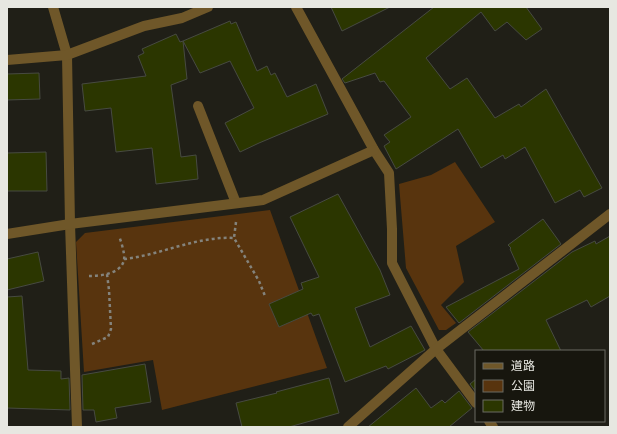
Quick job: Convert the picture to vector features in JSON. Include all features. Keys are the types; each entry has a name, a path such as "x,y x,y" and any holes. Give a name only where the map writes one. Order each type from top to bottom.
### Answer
{"street":[{"path":"53,7 67,55 70,224 77,427"},
{"path":"7,60 67,55 144,26 182,18 208,7"},
{"path":"296,7 374,150 389,173 392,263 436,349 475,402"},
{"path":"198,106 236,203"},
{"path":"7,234 70,224 263,200 374,150"},
{"path":"348,427 436,349 610,214"}],"path":[{"path":"236,203 234,238 259,280 265,296"},
{"path":"72,271 86,276 107,274 112,273 122,265 125,255 118,234"},
{"path":"124,259 174,249 204,240 222,237 234,238"},
{"path":"88,344 108,337 112,329 107,274"}],"green space":[{"path":"455,162 495,222 456,246 464,282 441,305 456,323 446,330 439,330 406,268 399,184 431,175"},
{"path":"270,210 327,368 162,410 153,360 84,372 76,242 85,233"}],"building":[{"path":"331,7 390,7 342,31"},
{"path":"434,7 526,7 542,29 526,40 507,22 495,31 481,12 426,58 450,89 467,78 495,118 519,104 521,107 546,89 602,188 584,197 580,190 555,203 525,147 505,159 503,155 481,168 458,129 396,169 384,146 390,142 384,135 411,117 384,81 380,82 375,73 345,83 342,79"},
{"path":"230,21 231,24 236,22 257,71 267,66 271,75 275,73 287,97 316,84 328,114 240,152 225,123 254,108 230,61 200,73 183,41"},
{"path":"176,34 180,42 183,41 187,79 171,85 181,157 196,155 198,179 156,184 152,148 116,152 111,108 85,111 82,84 146,76 138,56 144,53 142,49"},
{"path":"39,73 40,99 7,100 7,74"},
{"path":"46,152 47,191 7,191 7,153"},
{"path":"338,194 380,270 390,295 355,308 370,347 411,326 425,350 388,369 386,366 345,382 319,314 313,316 311,313 279,327 269,304 303,289 301,283 319,277 290,217"},
{"path":"543,219 561,244 459,323 446,307 519,269 510,249 511,248 508,245"},
{"path":"610,236 610,296 591,307 587,300 546,320 561,350 483,350 468,332 572,252 595,241 596,244"},
{"path":"38,252 44,281 7,290 7,259"},
{"path":"22,296 28,370 61,371 61,379 69,378 70,410 7,408 7,297"},
{"path":"145,364 151,402 115,408 117,418 96,422 94,410 83,410 82,375"},
{"path":"329,378 339,413 289,427 242,427 236,403"},
{"path":"475,380 475,391 470,384"},
{"path":"416,388 431,408 442,400 445,403 459,391 472,408 449,427 368,427"}]}
